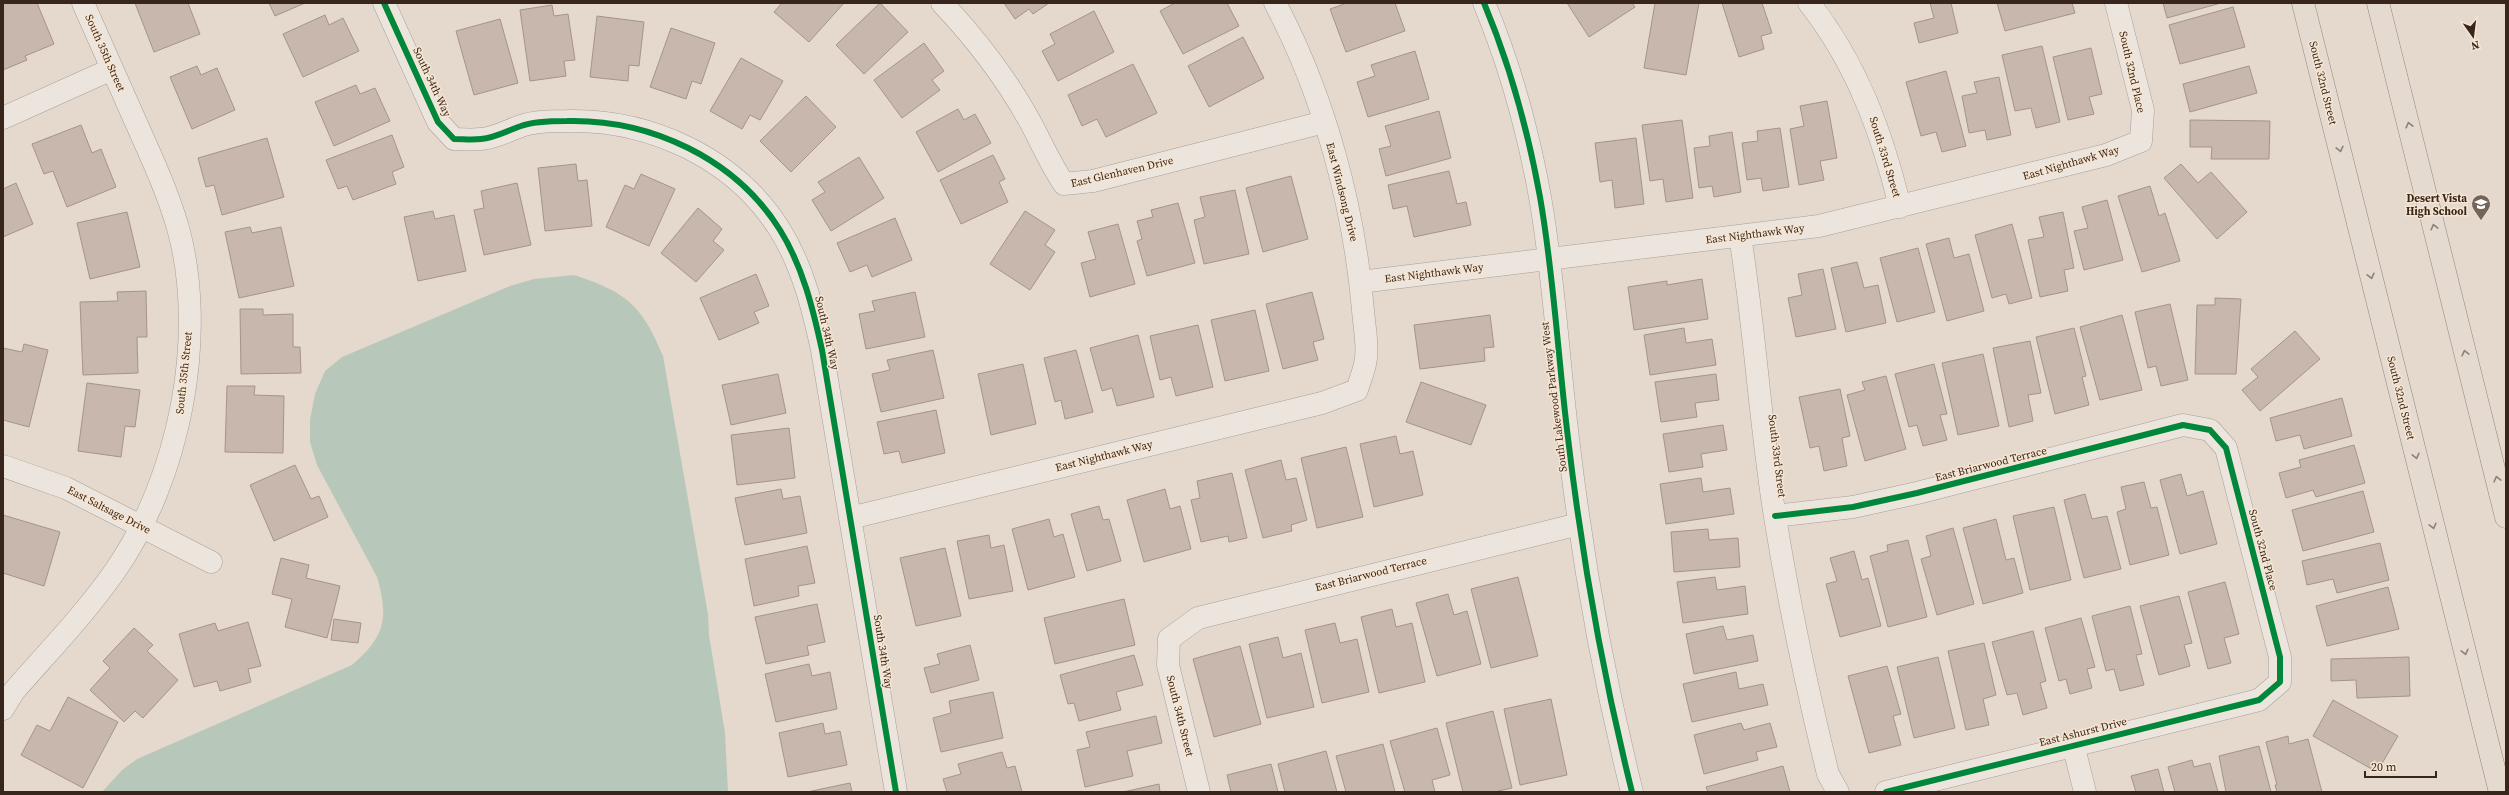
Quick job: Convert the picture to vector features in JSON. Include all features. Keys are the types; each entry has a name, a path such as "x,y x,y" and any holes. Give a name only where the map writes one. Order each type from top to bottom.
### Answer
{"main road":[{"name":"South 32nd Street","path":"2303,3 2500,792"},
{"path":"2378,3 2506,517"}],"street":[{"name":"South 35th Street","path":"3,709 14,692 115,571 141,526 165,472 176,435 185,388 190,338 188,297 178,229 165,190 83,3"},
{"name":"South 34th Way","path":"384,3 438,122 454,139 482,139 524,125 566,121 619,124 660,135 710,158 754,196 780,230 798,267 813,307 896,792"},
{"name":"East Glenhaven Drive","path":"942,3 975,39 1006,82 1028,118 1048,161 1064,184 1100,179 1324,122"},
{"name":"East Windsong Drive","path":"1275,3 1295,41 1324,122 1348,208 1360,282 1366,358 1357,390"},
{"name":"South Lakewood Parkway West","path":"1484,3 1506,62 1527,135 1540,198 1579,524 1602,659 1632,792"},
{"name":"South 33rd Street","path":"1809,3 1843,52 1863,91 1879,129 1900,208"},
{"name":"South 32nd Place","path":"2116,3 2143,110 2142,141"},
{"path":"3,118 112,69"},
{"name":"East Nighthawk Way","path":"1360,282 1819,226 1900,208 2106,155 2142,141"},
{"name":"South 33rd Street","path":"1740,236 1751,312 1775,516 1803,670 1828,774 1838,792"},
{"name":"East Nighthawk Way","path":"850,518 1322,402 1357,390"},
{"name":"East Briarwood Terrace","path":"1775,516 1853,506 1910,494 2183,425 2210,430"},
{"name":"South 32nd Place","path":"2210,430 2226,448 2280,657 2280,682"},
{"name":"East Saltsage Drive","path":"3,466 66,488 211,562"},
{"name":"East Briarwood Terrace","path":"1169,639 1198,618 1579,524"},
{"name":"South 34th Street","path":"1169,639 1168,665 1199,792"},
{"name":"East Ashurst Drive","path":"1886,792 2073,744 2259,700 2280,682"},
{"path":"2073,744 2085,792"}],"shaded area":[{"path":"574,275 607,288 630,303 648,324 663,356 708,614 709,635 725,733 728,792 102,792 122,770 137,759 352,665 372,645 378,636 383,615 383,604 377,577 317,465 310,442 310,420 315,394 325,371 342,357 510,286 534,279"}],"building":[{"path":"3,3 37,3 54,44 25,56 27,60 3,70"},
{"path":"135,3 188,3 200,34 154,52"},
{"path":"269,3 305,3 275,16"},
{"path":"782,3 844,3 809,42 774,12"},
{"path":"880,3 908,32 864,74 836,45"},
{"path":"1004,3 1049,3 1033,14 1029,9 1015,19"},
{"path":"1175,3 1227,3 1239,26 1183,54 1160,11"},
{"path":"1347,3 1395,3 1405,31 1346,52 1330,9"},
{"path":"1567,3 1632,3 1635,7 1589,37"},
{"path":"1655,3 1699,3 1686,75 1644,68"},
{"path":"1722,3 1762,3 1772,33 1761,36 1764,49 1739,57"},
{"path":"1930,3 1951,3 1958,33 1919,43 1914,23 1934,18"},
{"path":"1997,3 2072,3 2075,13 2005,31"},
{"path":"2163,3 2221,3 2167,18"},
{"path":"552,5 554,16 568,14 575,60 564,61 566,76 530,81 520,10"},
{"path":"2233,7 2245,47 2180,64 2169,25"},
{"path":"1094,11 1114,52 1058,81 1042,51 1055,44 1050,34"},
{"path":"325,15 329,25 343,18 359,51 303,77 283,34"},
{"path":"597,16 644,22 639,66 629,65 628,81 590,77"},
{"path":"500,19 518,83 474,95 456,31"},
{"path":"671,28 715,43 701,84 692,81 686,99 650,87"},
{"path":"1243,37 1264,78 1209,107 1188,66"},
{"path":"924,43 944,71 932,80 940,90 902,118 874,80"},
{"path":"2042,46 2060,122 2036,128 2031,108 2015,111 2002,55"},
{"path":"2091,48 2102,94 2089,97 2094,114 2068,120 2053,57"},
{"path":"1415,51 1429,99 1368,117 1357,82 1375,76 1371,65"},
{"path":"741,58 783,81 760,120 750,115 742,129 710,111"},
{"path":"1133,64 1157,113 1106,137 1097,119 1082,126 1068,95"},
{"path":"197,66 201,75 217,68 235,110 192,129 170,77"},
{"path":"2249,66 2257,93 2190,112 2183,84"},
{"path":"1946,71 1966,146 1942,152 1936,132 1921,136 1906,82"},
{"path":"1999,77 2011,135 1987,140 1985,130 1969,133 1962,96 1977,93 1974,82"},
{"path":"356,85 360,94 375,88 390,121 334,146 315,102"},
{"path":"806,96 836,127 791,172 760,141"},
{"path":"1827,101 1837,158 1820,161 1824,180 1799,185 1790,129 1804,126 1800,106"},
{"path":"958,109 964,120 975,114 991,143 938,172 916,132"},
{"path":"1439,111 1451,158 1386,176 1379,149 1391,146 1385,126"},
{"path":"1682,120 1693,198 1666,202 1663,179 1650,181 1642,125"},
{"path":"2190,120 2270,121 2269,159 2211,159 2212,147 2190,147"},
{"path":"81,125 92,153 101,149 116,187 67,207 53,171 44,174 32,144"},
{"path":"1780,128 1789,187 1763,191 1761,178 1747,180 1742,143 1758,141 1757,131"},
{"path":"1732,132 1741,192 1714,197 1712,186 1699,188 1694,148 1710,146 1709,136"},
{"path":"392,135 404,167 392,172 396,184 353,200 347,186 338,189 326,160"},
{"path":"267,138 284,197 222,215 214,185 206,187 198,158"},
{"path":"1636,138 1644,204 1615,208 1612,180 1600,182 1595,143"},
{"path":"993,155 1005,179 999,182 1008,202 961,224 940,180"},
{"path":"859,157 884,198 831,231 812,200 825,192 818,182"},
{"path":"576,164 578,181 587,180 592,226 545,231 538,168"},
{"path":"2181,164 2198,183 2211,172 2247,212 2217,239 2164,178"},
{"path":"1449,171 1457,204 1466,202 1471,225 1414,237 1407,206 1393,209 1388,185"},
{"path":"641,174 675,189 649,246 606,227 625,185 634,189"},
{"path":"1291,176 1308,239 1263,252 1246,188"},
{"path":"16,183 33,224 3,237 3,189"},
{"path":"517,183 531,245 484,255 474,210 484,208 481,191"},
{"path":"2150,186 2159,216 2165,213 2180,261 2142,272 2118,196"},
{"path":"1235,190 1249,254 1204,264 1194,220 1205,217 1200,197"},
{"path":"2107,200 2123,260 2084,270 2074,231 2088,228 2082,207"},
{"path":"1178,203 1195,263 1147,276 1137,241 1142,239 1137,221 1153,217 1151,210"},
{"path":"698,208 722,229 713,241 724,250 696,282 661,253"},
{"path":"433,211 435,219 454,215 466,271 418,281 404,217"},
{"path":"1025,211 1055,230 1045,245 1055,252 1030,290 990,264"},
{"path":"127,212 140,267 90,279 77,223"},
{"path":"2063,212 2074,268 2064,270 2068,291 2040,297 2028,240 2044,237 2039,217"},
{"path":"895,218 912,260 872,277 867,265 850,272 837,243"},
{"path":"1118,224 1135,284 1090,297 1081,263 1096,259 1088,232"},
{"path":"2012,224 2032,298 2009,304 2006,294 1992,298 1975,235"},
{"path":"250,227 252,233 281,227 294,286 239,298 225,232"},
{"path":"1949,238 1954,258 1969,254 1984,311 1947,321 1926,244"},
{"path":"1918,248 1935,312 1897,322 1880,258"},
{"path":"1857,262 1864,288 1878,285 1886,323 1846,332 1831,268"},
{"path":"1823,269 1836,329 1796,337 1788,298 1802,295 1798,274"},
{"path":"756,274 769,306 754,312 759,323 719,340 700,298"},
{"path":"1702,279 1708,319 1634,330 1628,287 1667,281 1667,285"},
{"path":"146,291 147,337 137,337 138,373 83,375 80,302 118,301 117,292"},
{"path":"915,292 925,337 866,349 859,314 875,311 872,301"},
{"path":"1312,292 1324,339 1313,342 1318,360 1283,369 1266,304"},
{"path":"2215,298 2241,299 2236,374 2195,374 2197,305 2215,305"},
{"path":"2170,304 2188,380 2161,386 2156,366 2148,368 2135,312"},
{"path":"240,309 263,309 263,315 293,314 293,347 300,347 301,373 241,374"},
{"path":"1255,310 1269,371 1225,381 1211,320"},
{"path":"1490,315 1494,347 1484,348 1485,361 1420,369 1414,325"},
{"path":"2122,315 2142,390 2100,400 2080,327"},
{"path":"1198,325 1213,387 1176,396 1171,377 1160,380 1150,336"},
{"path":"1684,328 1686,343 1712,339 1716,365 1650,375 1644,335"},
{"path":"2074,328 2086,376 2082,377 2089,405 2055,414 2036,337"},
{"path":"2295,331 2320,359 2260,411 2242,390 2258,377 2251,369"},
{"path":"1138,335 1154,397 1117,406 1112,388 1102,391 1090,348"},
{"path":"2030,341 2041,393 2028,395 2033,421 2009,427 1993,348"},
{"path":"24,344 48,350 29,427 3,420 3,348 22,352"},
{"path":"933,350 944,398 881,412 872,374 890,370 887,360"},
{"path":"1076,350 1093,412 1065,419 1061,400 1055,402 1044,358"},
{"path":"1983,354 1999,426 1958,435 1942,363"},
{"path":"1023,364 1036,424 991,435 978,374"},
{"path":"1934,364 1947,414 1940,415 1947,440 1923,446 1917,425 1909,427 1895,374"},
{"path":"778,374 786,413 731,425 722,385"},
{"path":"1716,374 1719,400 1695,403 1697,417 1661,422 1655,382"},
{"path":"1886,376 1906,449 1865,461 1847,395 1865,390 1862,382"},
{"path":"1421,382 1486,405 1471,445 1406,422"},
{"path":"87,383 140,390 135,427 125,426 121,457 78,451"},
{"path":"227,386 255,386 254,395 284,396 283,453 225,452"},
{"path":"1840,389 1850,436 1842,438 1847,466 1824,471 1819,446 1810,448 1799,397"},
{"path":"2342,398 2352,436 2304,449 2300,435 2276,441 2270,418"},
{"path":"936,410 945,453 902,463 899,451 884,454 877,422"},
{"path":"1723,425 1727,450 1701,454 1703,467 1669,472 1663,434"},
{"path":"789,428 795,478 737,485 731,435"},
{"path":"1396,436 1400,454 1413,451 1423,495 1374,507 1360,444"},
{"path":"2354,445 2365,483 2316,497 2313,490 2286,498 2279,473 2301,467 2299,460"},
{"path":"1346,447 1363,517 1317,528 1301,458"},
{"path":"1281,460 1286,480 1296,478 1307,520 1291,525 1292,531 1263,538 1245,470"},
{"path":"295,465 311,499 319,496 328,517 274,541 250,485"},
{"path":"1232,473 1247,538 1229,542 1228,536 1201,542 1191,500 1200,498 1197,481"},
{"path":"2181,474 2187,496 2203,491 2217,544 2180,554 2160,480"},
{"path":"1701,478 1703,492 1730,488 1734,514 1666,524 1660,484"},
{"path":"2144,482 2151,508 2157,507 2169,555 2130,565 2117,512 2126,509 2121,487"},
{"path":"781,489 783,499 800,496 807,533 745,545 735,498"},
{"path":"1165,489 1170,509 1180,506 1191,549 1144,562 1127,500"},
{"path":"2363,491 2374,532 2303,551 2292,510"},
{"path":"2085,494 2092,519 2107,516 2121,569 2084,578 2064,500"},
{"path":"1099,506 1103,520 1109,519 1121,561 1087,571 1071,514"},
{"path":"2054,507 2071,580 2030,590 2013,516"},
{"path":"3,515 60,532 44,586 3,573"},
{"path":"1049,519 1054,537 1063,534 1075,577 1028,590 1012,529"},
{"path":"1996,519 2006,560 2014,558 2023,593 1983,604 1963,528"},
{"path":"1953,528 1974,604 1937,615 1921,559 1931,556 1926,536"},
{"path":"1708,529 1709,540 1738,538 1740,567 1674,572 1671,532"},
{"path":"989,535 991,548 1004,545 1013,591 969,599 957,541"},
{"path":"1908,540 1927,617 1888,627 1870,556 1888,551 1887,545"},
{"path":"2380,543 2389,580 2337,593 2333,579 2307,585 2302,561"},
{"path":"807,546 815,583 798,586 799,596 754,606 745,559"},
{"path":"945,548 961,616 916,626 900,558"},
{"path":"1854,551 1862,580 1868,578 1881,626 1840,637 1826,584 1837,581 1830,558"},
{"path":"281,558 309,565 306,578 340,586 327,638 285,627 292,599 272,594"},
{"path":"1518,577 1538,656 1491,668 1471,589"},
{"path":"1715,577 1717,590 1745,586 1748,614 1683,623 1677,582"},
{"path":"2225,582 2239,634 2224,638 2231,663 2208,669 2188,592"},
{"path":"2388,587 2399,629 2327,646 2316,606"},
{"path":"1448,594 1454,615 1467,611 1481,664 1437,676 1416,603"},
{"path":"2179,596 2192,643 2184,645 2190,666 2159,675 2140,606"},
{"path":"1124,599 1135,645 1055,664 1044,618"},
{"path":"817,604 825,642 807,646 809,655 766,664 755,617"},
{"path":"2130,606 2142,654 2136,655 2144,685 2120,691 2114,669 2106,671 2092,616"},
{"path":"1392,609 1396,627 1412,623 1425,682 1379,693 1361,617"},
{"path":"2081,618 2095,667 2087,669 2092,688 2070,694 2066,679 2059,681 2045,628"},
{"path":"334,619 361,623 358,643 331,640"},
{"path":"248,622 261,666 248,669 251,682 220,691 217,681 194,687 179,634 215,623 218,631"},
{"path":"1335,623 1340,643 1357,639 1369,692 1322,703 1305,630"},
{"path":"1723,626 1727,640 1753,635 1758,661 1694,674 1686,634"},
{"path":"134,628 153,645 147,651 178,680 143,718 135,711 124,722 90,690 110,668 103,661"},
{"path":"2033,631 2046,681 2040,683 2047,708 2023,715 2017,693 2007,695 1992,642"},
{"path":"1278,637 1283,658 1301,653 1314,707 1267,718 1249,644"},
{"path":"1984,643 1996,695 1983,699 1989,725 1966,730 1948,651"},
{"path":"970,645 979,680 931,693 924,668 940,664 937,654"},
{"path":"1240,646 1261,724 1214,737 1193,659"},
{"path":"1134,655 1143,685 1116,692 1121,710 1079,721 1074,703 1068,704 1060,675"},
{"path":"1938,657 1955,728 1914,738 1897,667"},
{"path":"2409,657 2410,696 2357,698 2356,680 2331,681 2331,659"},
{"path":"809,664 812,676 830,672 837,709 776,722 765,674"},
{"path":"1887,666 1901,714 1893,716 1901,745 1869,753 1848,676"},
{"path":"1736,672 1739,689 1763,684 1768,705 1692,722 1683,684"},
{"path":"993,692 1003,738 941,752 933,718 951,713 949,701"},
{"path":"68,697 118,722 83,788 21,755 37,725 50,731"},
{"path":"1551,699 1567,775 1520,785 1504,709"},
{"path":"2333,700 2398,736 2377,772 2313,736"},
{"path":"1493,711 1512,788 1494,792 1463,792 1446,723"},
{"path":"1156,716 1162,743 1127,751 1133,776 1085,787 1077,750 1090,747 1086,732"},
{"path":"823,723 825,734 840,731 847,765 788,777 779,733"},
{"path":"1741,723 1744,730 1770,723 1777,747 1756,752 1758,760 1704,774 1694,735"},
{"path":"1437,728 1450,775 1432,780 1435,792 1405,792 1390,741"},
{"path":"2288,736 2289,744 2308,739 2322,792 2277,792 2275,785 2277,785 2266,742"},
{"path":"1383,744 1395,792 1346,792 1336,756"},
{"path":"2259,746 2271,792 2226,792 2219,756"},
{"path":"1326,751 1337,792 1285,792 1278,764"},
{"path":"1002,752 1007,768 1015,766 1022,792 947,792 943,779 961,774 958,764"},
{"path":"2192,760 2194,767 2210,763 2218,792 2175,792 2168,767"},
{"path":"1271,764 1278,792 1231,792 1227,775"},
{"path":"1783,766 1790,792 1708,792 1706,787"},
{"path":"2158,769 2164,792 2136,792 2131,776"},
{"path":"850,783 852,792 807,792"},
{"path":"1159,784 1160,792 1123,792"}],"cycle path":[{"path":"384,3 438,122 454,139 474,139 497,136 526,124 544,122 598,122 629,127 659,136 688,148 715,163 739,182 761,205 780,230 801,273 811,304 822,350 896,792"},
{"path":"1484,3 1502,50 1517,98 1530,148 1540,197 1549,257 1564,408 1580,527 1594,616 1621,748 1632,792"},
{"path":"1775,516 1853,507 1917,493 2183,425 2210,430 2226,448 2280,657 2280,682 2259,700 1886,792"}],"place":[{"name":"Desert Vista High School","path":"2481,221"}]}
